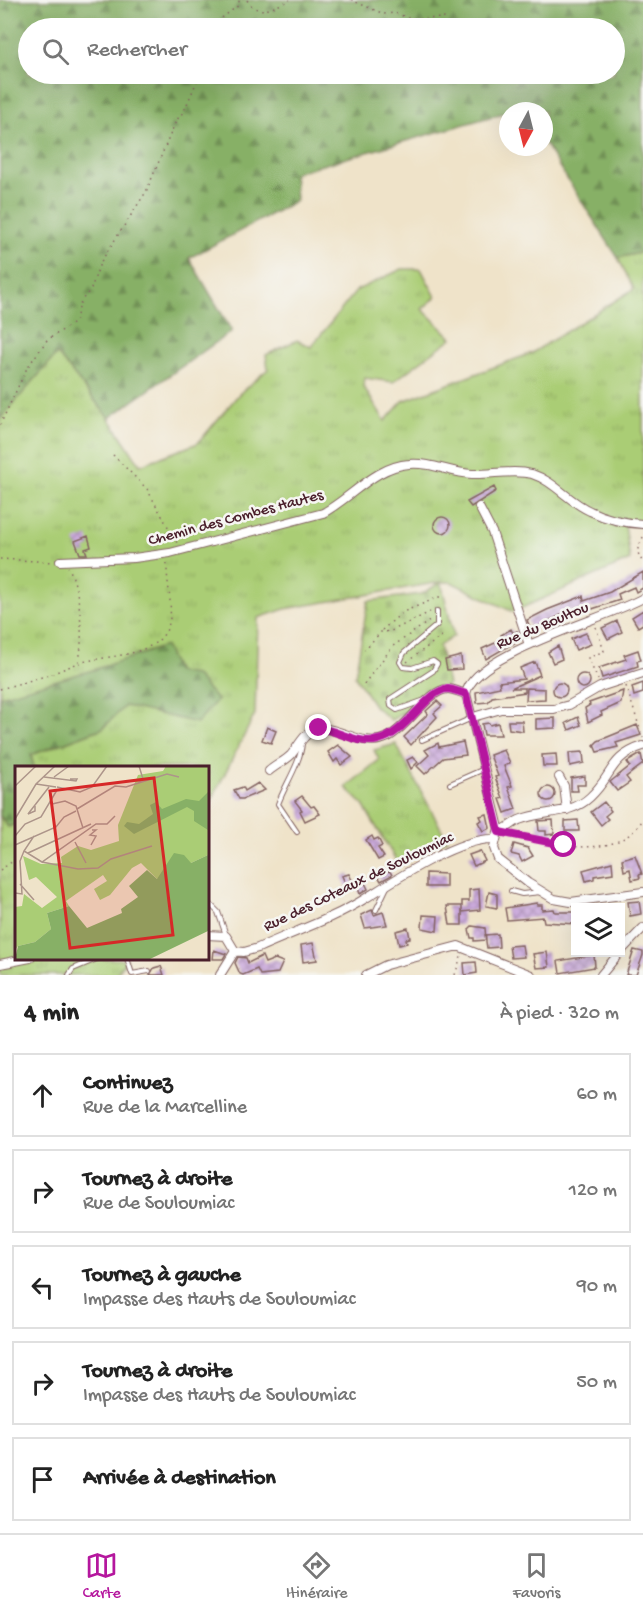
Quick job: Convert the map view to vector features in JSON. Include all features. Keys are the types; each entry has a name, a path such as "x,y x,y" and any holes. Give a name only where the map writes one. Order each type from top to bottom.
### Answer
{"street":[{"name":"Chemin des Combes Hautes","path":"60,561 170,553 323,513 344,502 375,476 390,468 409,464 434,465 455,473 532,474 558,488 588,511 628,523 643,524"},
{"path":"479,507 492,532 529,645"},
{"name":"Rue du Boultou","path":"466,694 467,686 483,669 529,645 594,620 643,597"},
{"path":"472,717 501,709 562,707 577,702 600,687 643,673"},
{"path":"269,771 290,756 310,732 319,728 369,742 387,738 403,727 428,699 448,689 466,694 484,768 497,836 498,859 554,899 571,902 643,892"},
{"path":"559,777 564,786 567,810 591,796 612,765 622,756 643,746"},
{"name":"Rue des Coteaux de Souloumiac","path":"235,951 244,952 268,943 359,902 388,882 462,847 497,836 520,820 567,810"},
{"path":"625,947 643,928"},
{"path":"208,935 226,936 235,951 220,975"},
{"path":"366,975 386,965 463,946 531,975"},
{"path":"601,975 616,957"},
{"path":"0,964 20,960"},
{"path":"611,962 611,975"}],"lane":[{"path":"428,699 397,710 391,706 390,699 433,671 437,664 433,661 412,668 403,667 400,662 404,653 437,625 437,614"},
{"path":"422,740 472,717"},
{"path":"297,832 278,804 287,779 302,753 302,740"},
{"path":"450,784 484,768"},
{"path":"376,910 383,900 388,882"},
{"path":"511,891 522,894 542,892"},
{"path":"208,903 218,912 226,936"},
{"path":"69,975 73,969 94,960"},
{"path":"128,960 132,974 149,971"}],"path":[{"path":"222,18 239,5 239,0"},
{"path":"247,0 255,9 261,11 290,0"},
{"path":"351,0 384,14 395,13 408,18"},
{"path":"0,425 27,368 47,340 75,322 81,301 91,289 100,263 146,192 176,121 184,111 196,84"},
{"path":"114,455 147,489 172,537 179,545 186,548"},
{"path":"643,537 638,551 643,563"},
{"path":"0,689 49,675 93,658 134,653 153,644 164,633 170,621 166,566 170,553"},
{"path":"0,559 60,561 72,574 79,600 82,647 78,663"},
{"path":"364,650 403,612 444,595"},
{"path":"382,631 389,632 430,612 437,614"},
{"path":"364,684 393,646 437,614"},
{"path":"594,620 604,651 588,658 600,687"},
{"path":"403,667 443,635"},
{"path":"624,680 643,738"},
{"path":"497,836 564,845 601,846 621,841 632,833 643,819"},
{"path":"0,870 15,860"},
{"path":"455,975 460,957"}],"green space":[{"path":"0,0 643,0 643,252 618,258 552,156 553,102 499,102 499,114 294,173 296,201 189,258 232,331 109,418 57,354 0,419"},
{"path":"643,252 643,526 625,525 630,560 513,612 451,582 441,582 285,609 258,618 255,714 208,807 208,766 15,766 15,960 126,960 116,975 0,975 0,419 57,353 109,418 140,465 198,443 239,394 268,369 266,355 297,340 311,347 357,290 402,269 421,269 436,297 422,309 452,338 393,382 365,378 363,386 385,421 403,401 532,353 634,289 618,258"},
{"path":"441,582 454,636 439,646 448,685 425,694 413,708 391,720 375,707 355,676 368,601 422,594"},
{"path":"165,646 177,672 195,675 217,700 197,723 125,706 103,728 31,755 34,766 15,766 15,824 8,827 0,816 0,696 93,670"},
{"path":"396,744 447,840 399,865 363,805 346,787 379,760 374,750"}],"building":[{"path":"494,487 496,491 471,507 467,502"},
{"path":"439,517 445,517 450,525 448,531 439,533 434,528 434,522"},
{"path":"88,536 91,547 85,549 87,554 80,554 75,541"},
{"path":"643,572 643,588 636,592 634,587 618,594 620,600 592,609 591,607 572,612 571,610 531,630 527,620 583,596 584,601 610,592"},
{"path":"643,610 643,624 638,627 632,617"},
{"path":"617,621 622,632 608,639 602,628"},
{"path":"511,629 513,633 517,631 519,640 486,659 482,649 504,639 501,635"},
{"path":"586,633 591,644 576,650 571,639"},
{"path":"558,646 562,659 553,663 548,652"},
{"path":"638,650 641,660 637,661 638,666 602,678 599,668 626,659 624,655"},
{"path":"461,656 462,669 447,670 445,660"},
{"path":"535,662 540,675 511,688 525,688 525,692 492,697 488,702 477,703 476,692 500,687 499,682 524,679 520,668"},
{"path":"580,674 586,674 590,681 586,688 580,688 576,684 576,678"},
{"path":"557,683 563,683 567,690 563,697 557,697 553,693 553,687"},
{"path":"643,683 643,693 634,696 632,687"},
{"path":"527,688 545,689 545,699 526,700"},
{"path":"623,691 621,703 601,712 602,715 588,722 585,708 590,705 589,703"},
{"path":"437,701 442,706 434,713 437,717 411,745 404,737 428,714 426,711"},
{"path":"578,717 581,725 569,730 566,723"},
{"path":"555,718 555,728 536,729 536,719"},
{"path":"508,721 522,721 523,731 509,729"},
{"path":"489,723 490,725 498,723 501,735 484,735 482,724"},
{"path":"637,725 641,735 616,743 618,747 597,752 594,745 598,741"},
{"path":"267,727 276,731 271,743 262,740"},
{"path":"463,742 466,755 443,758 425,774 417,766 429,755 425,750 438,743 439,747"},
{"path":"338,745 352,757 341,765 337,759 334,762 328,752"},
{"path":"504,750 510,763 504,766 512,786 508,787 516,809 505,813 500,799 503,798 495,777 498,776 490,755"},
{"path":"583,752 584,763 570,766 569,753"},
{"path":"556,754 557,766 543,766 542,755"},
{"path":"641,754 643,764 626,777 630,782 617,791 610,782 630,766 627,762"},
{"path":"413,757 418,762 411,769 407,760"},
{"path":"585,776 585,785 577,785 578,791 571,791 571,778"},
{"path":"258,783 265,790 243,799 239,799 234,790 243,787 245,791"},
{"path":"545,787 551,787 555,794 551,801 545,801 541,797 541,791"},
{"path":"302,796 320,814 305,821 300,811 302,810 295,801"},
{"path":"604,802 611,811 605,816 608,819 601,825 591,812"},
{"path":"487,814 490,828 483,831 478,822 482,820 480,816"},
{"path":"553,820 554,834 546,835 546,831 539,831 538,821"},
{"path":"578,820 579,831 565,831 565,821"},
{"path":"372,836 374,840 378,838 382,846 378,848 384,857 378,860 366,840"},
{"path":"514,844 528,848 533,856 522,862 519,856 511,854"},
{"path":"480,851 485,861 474,866 469,855"},
{"path":"635,855 642,874 639,875 640,878 632,880 630,869 624,871 622,859"},
{"path":"612,862 613,873 594,876 594,879 586,881 583,870"},
{"path":"389,870 392,875 381,881 378,876"},
{"path":"426,873 446,874 446,887 426,887"},
{"path":"349,874 354,884 347,887 342,876"},
{"path":"364,881 368,889 360,894 357,885"},
{"path":"479,889 480,910 462,912 462,901 469,901 469,890"},
{"path":"489,892 497,894 497,908 486,906"},
{"path":"639,901 641,914 630,916 628,902"},
{"path":"537,903 537,905 542,905 542,910 554,909 555,912 571,912 571,924 544,922 543,917 507,920 505,908"},
{"path":"447,906 462,906 462,925 450,925"},
{"path":"372,910 374,915 383,912 387,925 365,928 361,915"},
{"path":"423,915 438,916 437,931 422,928"},
{"path":"472,926 485,928 486,940 474,941 474,938 471,938 469,929"},
{"path":"408,928 410,938 406,939 407,943 399,945 396,931"},
{"path":"498,934 499,947 487,948 485,935"},
{"path":"313,943 317,960 303,962 301,945"},
{"path":"522,945 524,957 511,958 509,946"},
{"path":"214,950 226,954 223,959 213,959"},
{"path":"634,950 643,952 643,955 636,975 626,975"},
{"path":"547,952 549,967 536,968 533,954"},
{"path":"262,956 265,963 275,959 283,962 278,973 260,975 257,969 243,975 240,974 235,963 238,957 246,958 248,963"},
{"path":"594,957 595,967 560,973 558,961"},
{"path":"476,962 477,973 465,975 464,963"},
{"path":"161,966 164,975 150,975 154,968"}],"route":[{"path":"319,728 369,742 387,738 403,727 428,699 439,692 448,689 466,694 499,832 564,845"}]}
